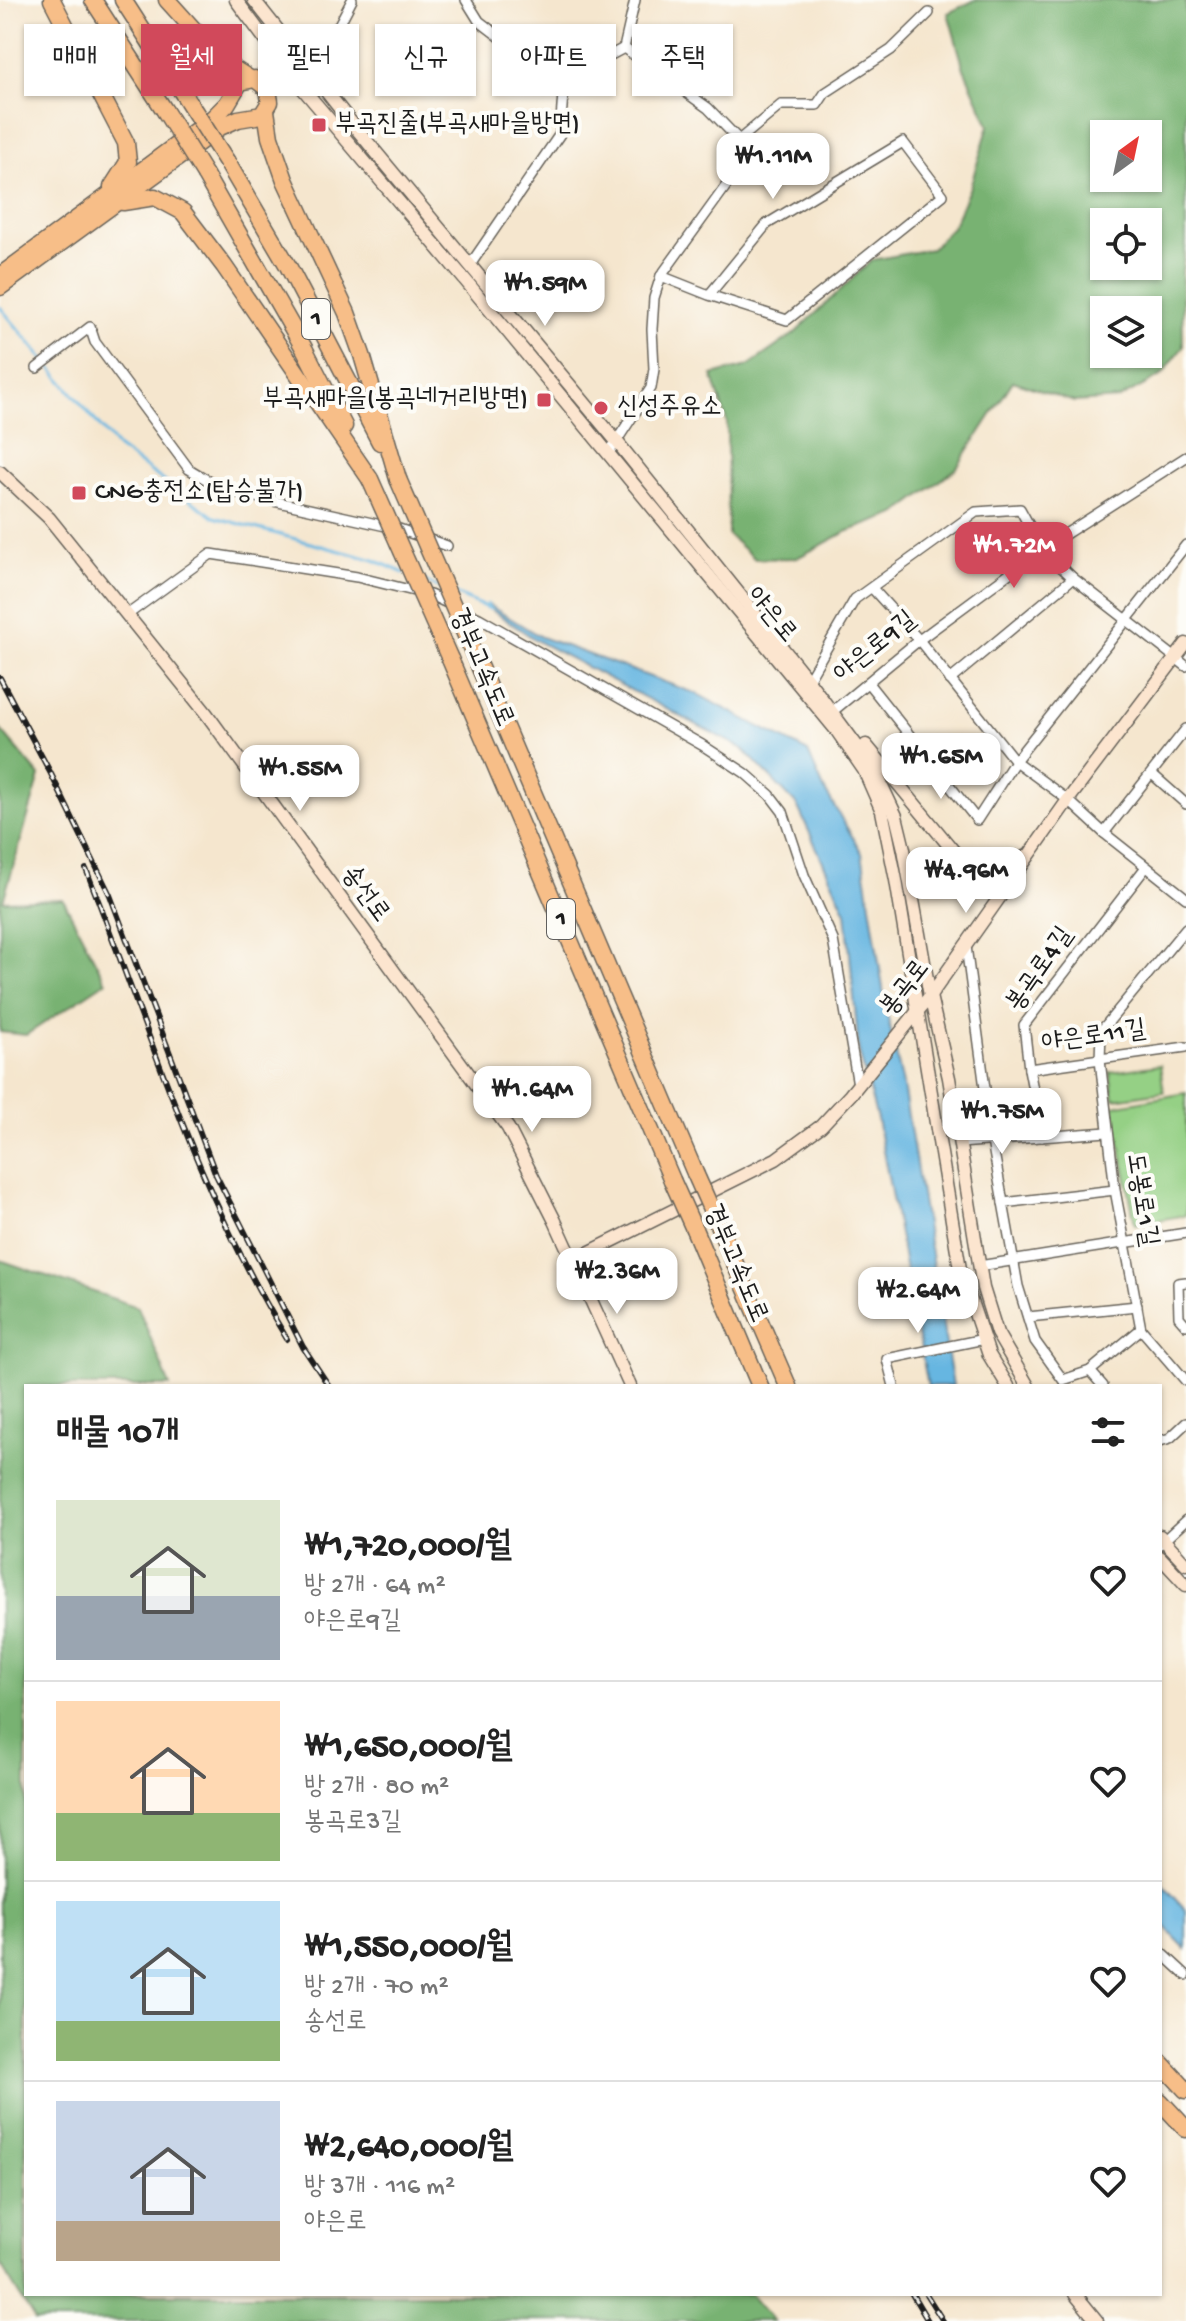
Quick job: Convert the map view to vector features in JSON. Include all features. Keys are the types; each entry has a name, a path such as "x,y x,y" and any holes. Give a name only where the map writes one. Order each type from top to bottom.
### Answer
{"highway":[{"path":"52,0 123,135 129,155 106,204"},
{"name":"경부고속도로","path":"93,0 205,175 305,350 370,479 759,1384"},
{"name":"경부고속도로","path":"123,0 227,162 309,305 398,479 787,1384"},
{"path":"167,0 223,62 250,79 260,81 268,89 271,98 266,111 267,125 285,180 347,313 398,479"},
{"path":"0,287 213,118 227,104 238,84 250,79"},
{"path":"106,204 220,127 238,119 257,118 266,111"},
{"path":"106,204 155,197 183,212 224,266 370,479"},
{"path":"0,276 44,250"},
{"path":"1162,2064 1186,2090"},
{"path":"1162,2103 1186,2129"}],"main road":[{"name":"야은로","path":"236,0 293,77 837,731 864,770 882,811 896,880 960,1269 989,1355 1007,1384"},
{"name":"야은로","path":"254,0 273,24"},
{"name":"야은로","path":"331,96 617,442 833,711 874,769 896,816 904,849 930,996 949,1078 979,1266 997,1333 1027,1384"},
{"name":"송선로","path":"0,472 49,518 206,713 508,1128 538,1185 629,1384"},
{"name":"봉곡로","path":"572,1261 776,1159 821,1126 930,996 1068,800 1186,644"},
{"path":"833,711 876,756 974,872 993,874 1030,854"},
{"path":"1162,1541 1186,1564"},
{"path":"1162,1559 1186,1585"},
{"path":"1077,2296 1097,2321"}],"street":[{"path":"339,24 352,0"},
{"path":"466,0 479,21 492,31"},
{"path":"616,52 624,48 635,0"},
{"path":"608,454 651,388 654,298 661,276 726,186 739,140 781,105 817,105 825,93 891,50 929,13"},
{"path":"624,48 708,108 739,140"},
{"path":"470,265 560,134 563,96"},
{"path":"661,276 709,295 787,320 943,195 903,142 767,224 709,295"},
{"path":"37,368 90,327 95,342 189,469 224,490 399,529 447,546"},
{"name":"야은로9길","path":"833,711 919,640 1042,549 1186,457"},
{"name":"야은로","path":"808,680 855,599 976,512 1020,509 1042,549"},
{"path":"868,683 977,820 1015,761 1186,545"},
{"path":"1042,549 1073,578 1186,666"},
{"path":"127,615 211,554 357,577 430,595 479,618 734,766 770,795 783,812 804,875 833,940 858,1085"},
{"path":"950,680 1073,578"},
{"path":"872,588 919,640 1015,761 1068,800 1186,898"},
{"path":"1104,833 1186,729"},
{"path":"1152,774 1186,804"},
{"name":"봉곡로4길","path":"1029,1069 1024,1025 1146,867"},
{"path":"1100,1060 1101,1031 1186,928"},
{"path":"966,946 992,1141 1013,1261 1035,1341 1063,1380 1090,1371 1141,1329 1185,1379"},
{"name":"야은로11길","path":"1042,1137 1029,1069 1186,1047"},
{"name":"도봉로1길","path":"1100,1060 1123,1243 1141,1329"},
{"path":"959,1143 1107,1132"},
{"path":"1003,1203 1115,1190"},
{"path":"979,1266 1186,1233"},
{"path":"1186,1282 1178,1283 1179,1317 1186,1325"},
{"path":"1028,1317 1137,1306"},
{"path":"893,1384 887,1359 984,1339"},
{"path":"1090,1371 1101,1384"},
{"path":"1162,1440 1170,1438 1186,1423"},
{"path":"1162,1539 1186,1520"},
{"path":"1162,1953 1186,1975"}],"green space":[{"path":"975,0 1186,0 1183,347 1161,376 1119,399 1074,402 1013,381 956,469 896,514 846,532 797,558 755,559 728,535 727,422 712,375 748,366 794,334 872,260 931,249 953,226 970,187 989,125 964,69 948,13"},
{"path":"0,729 40,776 3,901 63,899 106,982 26,1035 0,1032"},
{"path":"1160,1065 1164,1092 1114,1099 1110,1072"},
{"path":"1186,1093 1186,1215 1135,1224 1113,1106"},
{"path":"0,1260 138,1307 169,1384 24,1384 24,2296 752,2296 773,2321 35,2321 0,2264"}],"water":[{"path":"487,604 541,637 697,694 808,752 824,789 862,853 887,1014 902,1080 953,1384 928,1384 877,1119 859,1052 846,912 797,805 743,749 539,642"},
{"path":"1162,1883 1186,1910 1186,1949 1162,1924"}],"waterway":[{"path":"0,307 118,448 214,517 374,560 404,573"},
{"path":"422,580 437,587"},
{"path":"455,594 490,609 487,604"}],"railway":[{"path":"0,678 110,895 216,1175 303,1347 328,1384"},
{"path":"86,869 201,1168 255,1283 287,1339"},
{"path":"913,2296 928,2321"},
{"path":"927,2296 943,2321"}],"place":[{"name":"부곡진줄(부곡새마을방면)","path":"319,125"},
{"name":"부곡새마을(봉곡네거리방면)","path":"544,400"},
{"name":"신성주유소","path":"601,408"},
{"name":"CNG충전소(탑승불가)","path":"79,493"}]}
